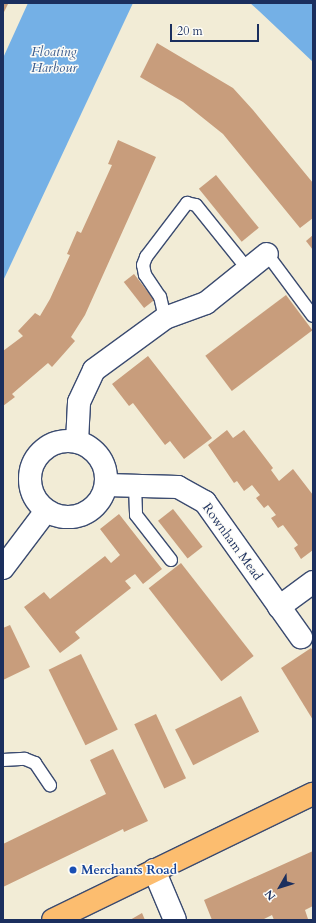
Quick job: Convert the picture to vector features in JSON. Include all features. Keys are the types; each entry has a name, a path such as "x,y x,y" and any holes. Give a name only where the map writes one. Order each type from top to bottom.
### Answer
{"main road":[{"path":"52,920 313,794"}],"street":[{"path":"77,442 79,402 87,380 94,370 165,318 206,303 248,271 267,254"},
{"path":"77,442 90,448 103,463 106,485 97,504 82,514 68,518 46,511 35,498 31,486 30,474 34,461 44,450 55,443 77,442"},
{"name":"Rownham Mead","path":"106,485 178,487 205,502 301,637"},
{"path":"3,568 46,511"},
{"path":"279,607 313,582"},
{"path":"154,870 175,920"}],"lane":[{"path":"165,318 160,297 145,275 143,265 146,257 187,203 196,206 248,271"},
{"path":"267,254 313,316"},
{"path":"135,485 136,515 171,560"},
{"path":"3,760 26,759 35,763 50,785"}],"water":[{"name":"Floating Harbour","path":"28,3 133,3 3,281 3,58"},
{"path":"250,3 313,3 313,62 259,11"}],"building":[{"path":"3,3 8,4 3,14"},
{"path":"157,43 233,88 253,110 313,183 313,218 300,228 223,134 183,102 140,77"},
{"path":"118,140 156,157 85,315 71,337 75,341 52,367 48,363 12,394 15,397 3,406 3,351 23,336 18,331 35,313 40,316 50,299 70,255 67,254 77,231 81,233 112,165 108,164"},
{"path":"216,175 259,228 242,242 199,189"},
{"path":"313,235 313,250 306,241"},
{"path":"134,274 154,300 144,308 124,282"},
{"path":"286,295 312,330 232,391 205,356"},
{"path":"148,356 212,438 184,459 170,441 165,445 133,403 129,406 112,384"},
{"path":"227,430 233,438 244,430 273,468 271,470 279,481 293,469 313,495 313,550 301,559 294,548 298,545 283,525 278,528 271,518 276,515 268,505 264,508 256,498 260,495 252,485 244,491 237,481 234,483 208,445"},
{"path":"173,509 203,547 188,559 158,521"},
{"path":"119,514 162,569 143,584 135,574 125,581 131,588 75,632 80,638 60,653 24,607 44,592 50,599 105,556 111,563 120,555 100,529"},
{"path":"181,563 254,656 221,681 149,588"},
{"path":"10,625 30,667 3,680 3,628"},
{"path":"311,648 313,651 313,720 281,668"},
{"path":"81,654 118,729 85,745 49,670"},
{"path":"241,696 259,732 193,765 175,730"},
{"path":"156,714 186,778 164,788 134,724"},
{"path":"113,749 148,821 124,832 123,829 3,887 3,844 106,794 90,760"},
{"path":"313,851 313,906 305,910 308,919 274,920 272,915 262,920 212,920 204,900"},
{"path":"142,913 145,920 130,920"}],"place":[{"name":"Merchants Road","path":"73,870"}]}
